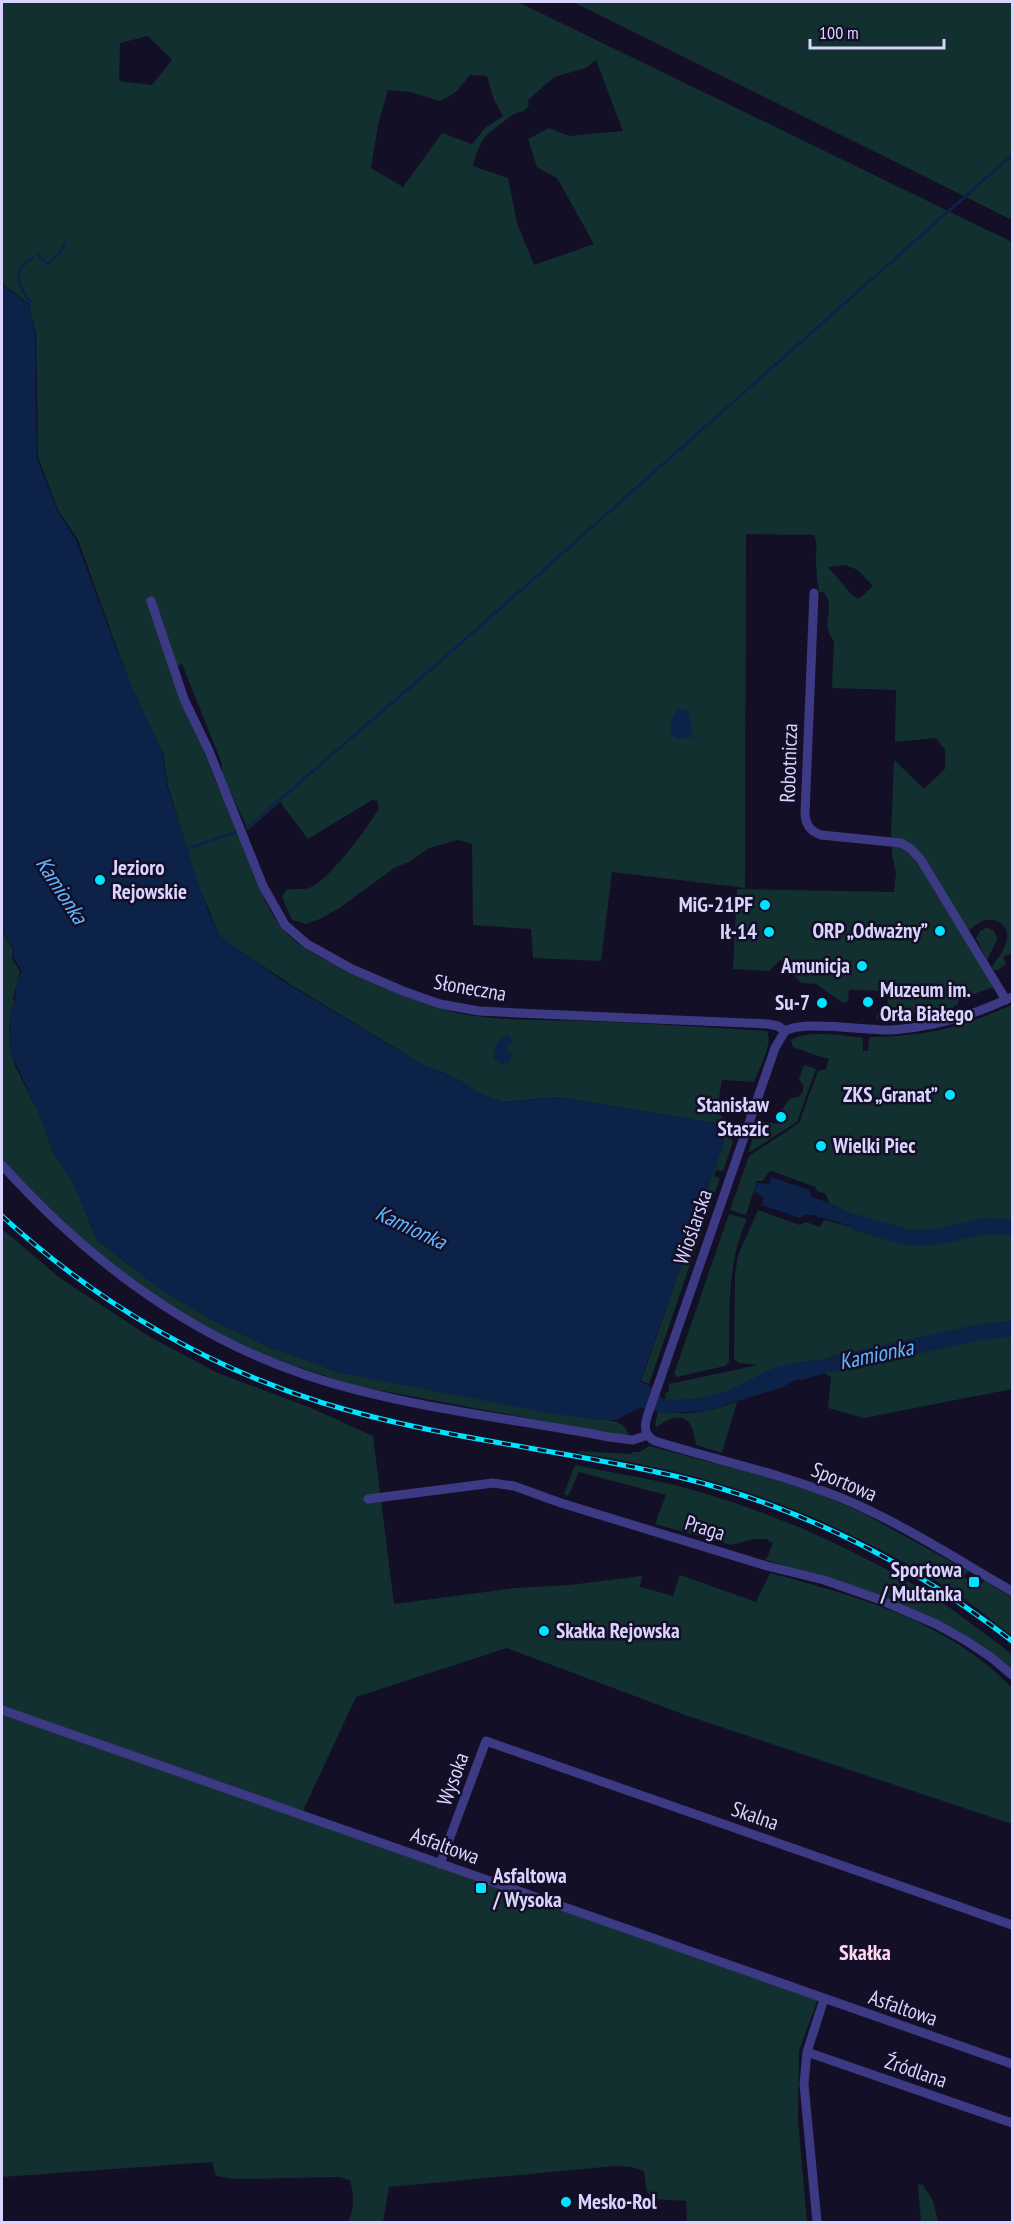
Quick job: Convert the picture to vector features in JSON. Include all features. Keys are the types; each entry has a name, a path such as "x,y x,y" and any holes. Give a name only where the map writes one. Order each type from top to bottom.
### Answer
{"street":[{"name":"Robotnicza","path":"813,593 805,814 808,826 813,832 821,835 896,841 911,849 921,860 1009,999"},
{"name":"Słoneczna","path":"151,601 184,699 209,751 263,886 285,925 307,944 354,971 403,992 440,1004 479,1011 768,1024 785,1031 800,1026 888,1030 911,1028 958,1019 1009,999"},
{"name":"Wioślarska","path":"648,1436 645,1428 647,1417 775,1048 785,1031"},
{"path":"2,1165 34,1200 78,1240 152,1298 221,1339 275,1364 336,1384 390,1398 609,1437 633,1440 648,1436"},
{"name":"Sportowa","path":"648,1436 655,1442 794,1480 842,1498 888,1521 1012,1591"},
{"name":"Praga","path":"368,1499 493,1483 514,1486 767,1566 824,1580 878,1599 936,1624 965,1640 993,1658 1012,1676"},
{"name":"Asfaltowa","path":"2,1710 1012,2064"},
{"name":"Wysoka","path":"441,1864 486,1741"},
{"name":"Skalna","path":"486,1741 1012,1925"},
{"path":"817,2223 804,2084 807,2052 824,2000"},
{"name":"Źródlana","path":"807,2052 1012,2123"}],"green space":[{"path":"2,2 518,2 1012,242 1012,953 1003,957 1006,964 998,970 993,970 992,967 1006,942 1007,933 1004,926 998,921 985,920 969,930 901,839 891,837 894,760 924,789 945,769 945,750 936,738 895,742 896,690 832,688 834,641 827,622 829,604 823,592 819,592 816,566 817,545 814,535 746,534 745,888 612,872 601,961 533,958 531,929 473,925 472,844 458,840 429,848 409,862 394,868 341,907 320,919 306,924 292,920 282,897 286,890 309,888 327,875 367,827 379,808 377,801 372,800 308,839 280,802 248,830 222,774 222,764 182,664 171,670 226,801 260,891 279,924 302,947 404,996 438,1008 473,1016 767,1031 767,1050 754,1082 722,1080 716,1115 719,1111 733,1142 723,1171 716,1170 714,1176 720,1178 649,1384 641,1381 724,1141 714,1123 557,1097 502,1102 477,1092 454,1077 425,1066 293,986 221,938 198,885 168,786 163,753 131,687 78,540 58,510 38,457 36,334 29,304 4,285 2,279","holes":["148,36 172,60 152,85 119,81 120,43","596,60 623,131 569,136 549,128 528,139 537,167 557,178 594,244 534,265 517,223 508,178 473,166 480,146 490,132 512,115 526,109 529,105 528,100 554,77 586,68","470,75 487,76 494,100 503,116 485,128 472,144 442,133 403,187 371,168 378,125 388,90 410,92 440,101 456,92","845,565 858,570 873,586 859,599 852,595 828,567"]},
{"path":"573,2 1012,2 1012,220"},
{"path":"892,845 903,849 918,863 994,987 959,999 958,1004 951,1009 876,1019 877,1014 887,1014 888,991 849,990 848,1001 843,1003 816,984 801,983 780,960 769,971 733,969 737,889 894,892 896,873"},
{"path":"987,927 993,930 998,938 987,960 976,938 980,931"},
{"path":"2,931 13,949 12,959 20,971 13,999 15,1001 11,1010 9,1032 15,1066 38,1111 54,1154 73,1182 97,1240 163,1291 216,1322 274,1349 597,1420 616,1422 620,1423 629,1434 619,1435 356,1386 268,1357 215,1332 158,1299 88,1245 2,1162"},
{"path":"1012,1005 1012,1389 864,1418 828,1408 831,1377 805,1362 789,1364 715,1398 666,1401 665,1393 669,1391 669,1384 758,1365 739,1363 734,1359 735,1276 738,1255 758,1210 800,1225 806,1222 820,1227 824,1220 876,1233 878,1227 829,1203 826,1194 817,1191 815,1187 772,1171 768,1172 763,1181 757,1181 746,1215 730,1210 749,1156 799,1123 818,1071 826,1069 829,1058 793,1047 791,1040 815,1034 860,1037 863,1038 863,1051 868,1051 869,1038 872,1037 911,1035 944,1029"},
{"path":"804,1065 816,1069 797,1122 748,1153 758,1121 780,1124 786,1121 787,1114 782,1110 790,1098 798,1097 803,1092 803,1085 799,1079"},
{"path":"729,1214 747,1219 740,1236 732,1271 729,1362 725,1366 677,1377 674,1374"},
{"path":"2,1229 60,1278 150,1337 218,1373 311,1408 373,1436 394,1604 516,1588 570,1585 642,1576 640,1587 673,1596 680,1575 756,1602 770,1573 868,1602 930,1628 960,1645 1012,1688 1012,1824 688,1716 507,1648 356,1697 302,1813 819,1996 799,2051 798,2120 807,2222 687,2222 686,2201 654,2199 647,2192 644,2171 615,2166 389,2187 383,2222 348,2222 353,2201 350,2180 339,2177 236,2179 216,2176 212,2162 2,2177"},
{"path":"737,1402 722,1453 696,1445 692,1428 684,1419 674,1418 657,1427 655,1425 658,1411 698,1412"},
{"path":"649,1446 763,1476 820,1494 863,1513 968,1571 964,1577 980,1587 984,1580 1012,1597 1012,1636 965,1600 898,1559 805,1514 740,1490 691,1476 578,1453 579,1451 632,1454"},
{"path":"575,1465 682,1487 713,1496 773,1517 860,1555 941,1602 1012,1654 1012,1673 981,1647 836,1581 766,1560 773,1543 766,1539 754,1539 731,1545 655,1524 666,1495 579,1472 568,1496 564,1494"},
{"path":"918,2184 923,2185 933,2201 938,2222 921,2222"}],"water":[{"name":"Jezioro Rejowskie","path":"2,281 3,285 29,305 35,333 37,458 57,510 76,540 126,674 162,751 167,785 187,849 208,911 221,937 286,983 425,1066 454,1077 477,1092 502,1102 557,1097 714,1123 724,1142 640,1382 648,1385 662,1398 694,1399 728,1391 773,1368 789,1364 853,1355 855,1363 803,1380 796,1380 780,1388 707,1411 667,1413 640,1408 616,1420 597,1420 549,1413 340,1373 274,1349 216,1322 163,1291 97,1240 73,1182 54,1154 38,1111 12,1056 9,1039 11,1010 15,1001 17,980 22,971 13,957 14,949 2,930"},
{"path":"682,709 689,712 693,737 676,739 670,732 671,722 676,710"},
{"path":"508,1035 514,1042 506,1047 512,1055 509,1062 500,1064 494,1058 494,1051 499,1041"},
{"path":"771,1177 809,1190 812,1197 878,1227 876,1233 812,1215 800,1218 761,1205 764,1198 754,1191 757,1183 769,1184"}],"waterway":[{"path":"247,828 452,651 1012,155"},
{"path":"38,255 47,264 59,253 66,242"},
{"path":"29,305 30,302 20,284 19,273 25,263 32,258"},
{"path":"187,849 236,832"},
{"name":"Kamionka","path":"858,1223 905,1237 936,1237 986,1226 1012,1227"},
{"name":"Kamionka","path":"833,1364 981,1332 1012,1329"}],"railway":[{"path":"2,1216 37,1247 112,1302 152,1327 235,1370 278,1388 367,1415 456,1435 635,1467 679,1477 769,1504 854,1541 895,1563 935,1587 1012,1641"}],"place":[{"name":"Jezioro Rejowskie","path":"100,880"},
{"name":"MiG-21PF","path":"765,905"},
{"name":"ORP „Odważny”","path":"940,931"},
{"name":"Ił-14","path":"769,932"},
{"name":"Amunicja","path":"862,966"},
{"name":"Muzeum im. Orła Białego","path":"868,1002"},
{"name":"Su-7","path":"822,1003"},
{"name":"ZKS „Granat”","path":"950,1095"},
{"name":"Stanisław Staszic","path":"781,1117"},
{"name":"Wielki Piec","path":"821,1146"},
{"name":"Sportowa / Multanka","path":"974,1582"},
{"name":"Skałka Rejowska","path":"544,1631"},
{"name":"Asfaltowa / Wysoka","path":"481,1888"},
{"name":"Mesko-Rol","path":"566,2202"}],"district":[{"name":"Skałka","path":"865,1952"}]}
